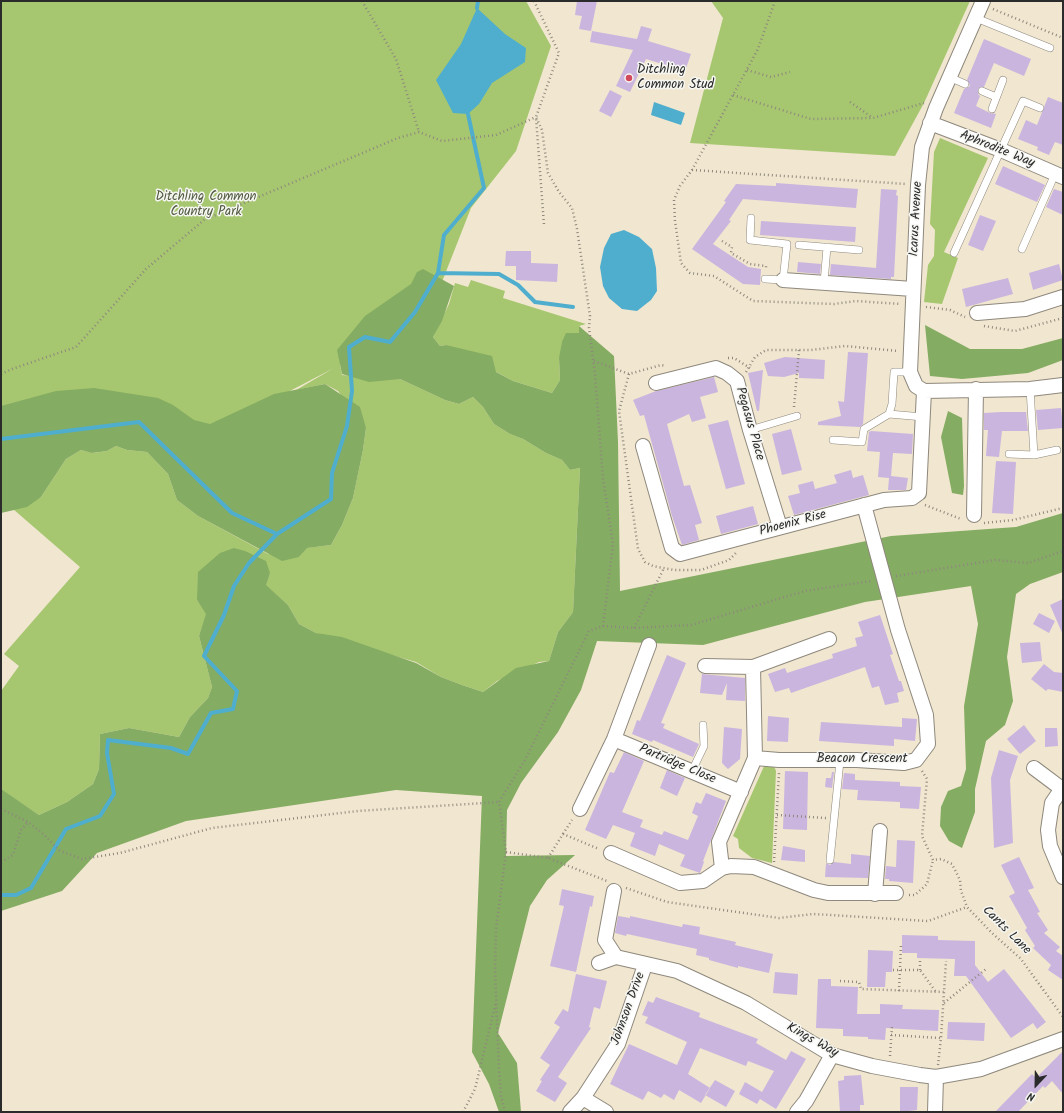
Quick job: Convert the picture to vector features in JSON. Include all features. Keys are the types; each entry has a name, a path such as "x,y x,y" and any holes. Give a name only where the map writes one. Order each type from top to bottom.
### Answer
{"street":[{"name":"Icarus Avenue","path":"910,372 918,185 922,146 949,77 982,3"},
{"name":"Aphrodite Way","path":"930,123 1001,150 1059,176"},
{"path":"784,280 913,289"},
{"path":"977,313 1025,309 1063,297"},
{"name":"Pegasus Place","path":"656,383 716,368 727,373 737,381 750,430 780,527"},
{"path":"910,372 916,386 924,391 1030,389 1063,384"},
{"path":"974,514 976,389"},
{"name":"Phoenix Rise","path":"643,446 672,548 680,554 884,500 912,498 919,493 924,391"},
{"name":"Beacon Crescent","path":"755,758 779,760 857,760 904,763 916,760 928,744 926,715 898,630 864,505"},
{"path":"706,666 753,667 788,653 819,644 829,639"},
{"path":"580,809 614,739 649,645"},
{"path":"722,868 719,842 755,758 753,667"},
{"name":"Partridge Close","path":"614,739 741,792"},
{"path":"1034,768 1062,788 1052,803 1048,830 1050,846 1063,877"},
{"path":"875,894 880,831"},
{"path":"611,853 680,883 703,881 722,868 731,866 754,867 774,873 814,890 828,893 896,893"},
{"path":"599,963 616,957 605,940 615,887"},
{"name":"Kings Way","path":"616,957 645,965 677,971 746,1003 832,1055 889,1069 936,1077 981,1069 1063,1039"},
{"name":"Johnson Drive","path":"570,1112 583,1098 618,1044 645,965"},
{"path":"797,1112 806,1101 832,1055"},
{"path":"935,1112 936,1077"},
{"path":"583,1098 606,1112"}],"lane":[{"path":"976,18 1050,48"},
{"path":"949,77 966,84"},
{"path":"992,109 1003,80"},
{"path":"982,91 996,97"},
{"path":"954,253 1023,101 1040,108"},
{"path":"1022,249 1059,176"},
{"path":"751,218 750,240 787,244 784,280 766,279"},
{"path":"799,245 859,250"},
{"path":"824,283 827,247"},
{"path":"889,414 892,404 894,372 910,372"},
{"path":"1030,389 1034,455"},
{"path":"833,440 862,442 864,429 889,414 923,417"},
{"path":"750,430 795,417"},
{"path":"1009,454 1034,455 1057,450"},
{"path":"692,771 704,746 703,725"},
{"path":"830,860 840,761"}],"path":[{"path":"362,1 396,59 419,132"},
{"path":"534,1 559,53 536,117 544,225"},
{"path":"775,1 758,49 733,95 811,119 873,118 924,103 936,108"},
{"path":"982,3 1063,38"},
{"path":"747,70 771,77 790,72"},
{"path":"850,102 873,118"},
{"path":"1,374 76,347 146,269 204,220 398,138 419,132 442,141 483,137 496,135 536,117"},
{"path":"536,117 542,130 548,173 559,192 572,208 577,229 594,361 603,478 613,544 603,626"},
{"path":"692,170 918,185"},
{"path":"722,241 732,247 732,253 750,264 766,266 766,279"},
{"path":"737,381 750,368 755,357 766,350 799,350 845,346 910,352"},
{"path":"795,417 799,350"},
{"path":"594,361 629,374"},
{"path":"505,1112 501,1096 499,1069 498,996 495,969 496,929 506,852 499,802 525,760 589,631 603,626 634,628 691,625 805,591 885,578 910,572 995,560 1028,563 1063,551"},
{"path":"634,628 664,568"},
{"path":"774,873 779,760"},
{"path":"896,893 915,895 927,884 933,860 922,836 926,779 916,760"},
{"path":"1,809 28,822 41,832 60,851 82,860 120,853 212,828 358,811 499,802"},
{"path":"548,858 580,809"},
{"path":"777,815 834,818"},
{"path":"1,862 13,855 21,830 28,822"},
{"path":"563,834 611,853"},
{"path":"506,852 548,858 615,887 667,902 779,918 813,914 928,921 968,907"},
{"name":"Cants Lane","path":"933,860 941,859 952,864 960,880 961,891 968,907 992,933 1021,959 1063,1017"},
{"path":"899,990 901,944"},
{"path":"920,961 920,970 936,992"},
{"path":"936,1077 941,1038 946,961"},
{"path":"944,1003 986,969"},
{"path":"894,970 920,970"},
{"path":"840,981 859,982 861,989 944,992"},
{"path":"463,1112 475,1089 498,996"},
{"path":"889,1069 892,1026"},
{"path":"891,1035 941,1038"}],"green space":[{"name":"Ditchling Common Country Park","path":"1,1 526,1 551,46 516,151 471,208 416,348 361,354 340,365 342,375 400,379 445,400 459,404 473,397 483,407 494,424 510,434 523,439 546,453 562,460 570,470 580,468 573,612 558,632 549,661 539,662 497,681 483,692 441,677 416,662 316,633 299,624 288,605 265,585 270,573 197,600 207,614 199,636 212,687 208,698 190,717 179,737 129,728 100,734 99,769 93,784 67,802 39,815 1,790 1,691 19,666 4,654 80,567 13,509 41,497 66,459 81,450 93,453 107,451 116,446 127,450 147,452 168,474 177,500 198,516 268,554 299,557 306,548 331,545 342,525 353,498 366,428 338,391 325,384 296,390 334,368 213,431 127,437 1,463"},
{"path":"711,1 970,1 924,103 895,156 690,143 723,18"},
{"path":"940,138 988,158 944,252 958,258 942,304 924,302 928,265 934,256 935,230 930,224 934,152"},
{"path":"423,269 454,286 442,321 433,337 440,346 446,345 492,356 496,372 513,381 552,393 560,380 559,358 562,342 566,333 579,333 579,326 614,356 618,442 620,591 891,536 1016,527 1063,513 1063,572 1030,584 1016,594 1007,657 1013,701 1005,725 986,741 975,789 975,812 962,848 949,841 940,826 941,807 948,791 961,786 966,769 964,706 978,624 971,586 865,602 703,645 597,641 581,690 558,732 521,783 507,810 506,856 575,855 547,880 530,906 498,1033 517,1063 521,1112 499,1112 489,1084 472,1052 482,796 396,790 186,821 97,853 62,891 1,911 1,789 39,815 67,802 93,784 99,769 100,734 129,728 179,737 190,717 208,698 212,687 199,636 206,614 197,600 198,572 220,553 234,548 245,551 266,561 270,573 266,585 288,605 299,624 316,633 342,637 416,663 441,677 483,692 516,668 549,661 558,632 573,612 580,468 570,470 562,460 546,453 523,439 510,434 494,424 483,407 473,397 459,404 445,400 400,379 369,382 342,374 337,350 365,316 411,284 417,272"},
{"path":"471,280 505,291 503,298 586,324 579,326 579,333 559,358 560,380 552,393 513,381 446,345 440,346 433,337 449,304 455,283 468,287"},
{"path":"925,325 970,349 1022,349 1063,338 1063,360 1028,373 962,379 930,376"},
{"path":"325,384 360,407 366,428 353,498 342,525 331,545 307,548 299,557 282,561 198,516 177,500 168,474 147,452 127,450 116,446 107,451 92,453 81,450 66,459 41,497 27,507 1,513 1,406 56,391 94,388 158,398 173,405 194,420 210,424 274,394"},
{"path":"948,411 962,418 963,495 952,493 941,437"},
{"path":"765,764 773,764 776,771 772,863 752,858 739,848 738,839 733,836"}],"water":[{"path":"477,8 505,34 526,48 525,62 492,83 479,104 468,114 453,113 436,80 461,44"},
{"path":"654,102 685,113 681,125 651,115"},
{"path":"624,230 639,237 652,249 656,268 657,291 651,300 637,311 622,309 609,298 603,286 600,267 604,248 611,234"}],"building":[{"path":"577,1 597,1 591,31 579,29 582,16 575,15"},
{"path":"641,26 652,29 648,41 691,54 685,71 646,59 630,92 616,86 633,50 590,42 592,31 637,39"},
{"path":"984,39 1031,59 1024,76 994,63 984,87 978,89 978,94 980,96 976,106 990,113 996,114 991,128 954,113 964,89 970,86 967,80"},
{"path":"610,90 622,96 611,117 599,111"},
{"path":"1048,97 1063,103 1063,145 1055,142 1049,155 1037,150 1038,147 1018,139 1026,120 1037,125"},
{"path":"1003,166 1045,185 1037,202 995,184"},
{"path":"776,183 858,189 856,208 743,199 729,220 731,221 713,244 748,267 761,269 760,285 743,284 692,249 726,202 724,201 736,184 776,186"},
{"path":"881,189 897,190 896,195 898,196 894,277 891,277 891,279 830,275 831,264 876,268"},
{"path":"1054,189 1063,192 1063,215 1046,207"},
{"path":"980,215 996,221 983,251 968,245"},
{"path":"761,221 856,227 855,242 760,235"},
{"path":"506,251 531,251 531,263 558,264 557,282 516,280 516,266 505,266"},
{"path":"798,262 821,264 820,274 797,272"},
{"path":"1059,264 1063,280 1033,290 1029,273"},
{"path":"1008,278 1013,294 966,307 962,289"},
{"path":"848,352 868,353 863,424 860,427 818,425 818,422 841,416 838,401 844,402"},
{"path":"785,357 825,360 824,379 799,378 799,373 784,377 768,376 764,363"},
{"path":"763,370 759,411 757,411 748,373"},
{"path":"714,377 718,392 700,397 706,418 692,422 689,414 667,424 684,486 690,485 702,523 695,525 699,540 682,545 672,516 644,415 640,416 633,400 656,391"},
{"path":"1061,408 1063,428 1038,430 1036,410"},
{"path":"1026,412 1028,431 1002,431 999,457 986,456 988,430 984,430 984,413"},
{"path":"728,420 745,484 726,489 708,425"},
{"path":"791,429 802,470 782,475 772,434"},
{"path":"869,432 913,434 912,454 893,453 891,476 908,478 906,490 888,490 889,478 878,477 880,452 867,451"},
{"path":"996,461 1016,462 1013,514 992,513"},
{"path":"851,470 853,478 863,475 869,495 794,515 788,496 800,493 798,485 813,481 815,489 837,483 834,475"},
{"path":"753,506 758,524 721,534 716,516"},
{"path":"1063,599 1063,635 1050,605"},
{"path":"1039,613 1055,621 1049,633 1033,624"},
{"path":"880,615 893,654 890,655 904,691 897,693 899,702 885,705 879,686 872,688 865,667 791,693 789,688 775,692 768,674 785,668 787,673 833,658 832,654 857,646 855,638 863,636 858,622"},
{"path":"1040,642 1042,661 1022,663 1020,643"},
{"path":"667,655 686,663 661,723 665,724 663,728 699,744 693,757 653,740 652,742 632,734 637,720 640,721"},
{"path":"1044,664 1054,672 1063,673 1063,692 1048,689 1046,691 1031,679"},
{"path":"702,674 745,678 745,701 726,700 727,683 722,695 700,693"},
{"path":"768,716 789,718 788,742 767,741"},
{"path":"902,718 917,719 915,741 894,739 894,746 819,741 821,722 902,727"},
{"path":"1024,725 1036,741 1020,754 1007,739"},
{"path":"724,727 742,729 740,759 728,769 722,763"},
{"path":"1045,728 1057,728 1058,746 1045,747"},
{"path":"999,750 1018,756 1010,780 1013,843 994,848 991,778"},
{"path":"624,752 644,761 622,812 643,820 640,827 662,835 664,831 688,840 698,816 692,813 696,802 701,804 706,793 726,801 703,861 704,862 700,873 680,866 685,855 659,844 655,856 630,846 635,833 613,825 606,839 585,830 610,772 614,773"},
{"path":"667,770 685,778 677,796 660,788"},
{"path":"785,771 808,772 807,830 783,829"},
{"path":"832,772 834,772 832,788 825,787 826,778 831,778"},
{"path":"844,773 855,774 855,780 900,782 900,786 921,787 919,809 900,808 900,802 857,800 858,790 842,789"},
{"path":"897,840 915,841 913,883 889,881 889,879 885,879 886,866 896,867"},
{"path":"783,846 805,850 805,862 781,860"},
{"path":"851,854 870,856 868,878 825,877 826,863 830,865 834,862 851,864"},
{"path":"1019,857 1034,888 1028,890 1040,912 1037,913 1048,930 1044,933 1060,947 1056,951 1063,956 1063,980 1048,970 1051,965 1033,948 1035,946 1025,930 1027,928 1009,896 1015,893 1001,865"},
{"path":"562,889 594,896 592,907 590,906 576,972 550,966 564,906 559,905"},
{"path":"618,916 630,918 630,916 682,927 683,924 700,927 699,934 736,942 735,945 773,954 769,973 738,966 738,968 709,960 709,958 696,955 697,949 627,934 626,936 615,933"},
{"path":"902,935 938,936 938,940 975,941 975,965 988,982 1004,969 1046,1022 1037,1029 1033,1023 1011,1038 966,976 954,976 955,959 917,958 917,953 902,953"},
{"path":"868,950 893,951 892,972 886,972 885,987 867,987"},
{"path":"775,972 798,974 797,995 773,993"},
{"path":"576,974 607,981 600,1009 594,1007 589,1027 591,1028 558,1077 567,1083 555,1102 536,1091 542,1081 540,1080 550,1065 540,1058 560,1027 554,1023 563,1009 568,1012"},
{"path":"818,979 831,979 831,986 858,987 857,1014 880,1014 880,1004 903,1005 902,1009 939,1010 938,1031 886,1028 885,1040 868,1039 868,1037 843,1036 843,1029 816,1028"},
{"path":"656,997 700,1013 699,1017 758,1039 756,1043 786,1060 791,1051 806,1059 776,1109 760,1099 757,1104 739,1094 745,1082 762,1092 774,1071 748,1061 746,1066 700,1048 688,1074 710,1088 701,1103 679,1090 674,1100 664,1094 661,1098 648,1091 643,1100 610,1084 629,1044 677,1065 687,1042 645,1023 648,1017 642,1015 648,1001 653,1003"},
{"path":"948,1022 985,1023 984,1041 947,1039"},
{"path":"1063,1051 1063,1094 1052,1081 1045,1088 1043,1086 1018,1112 995,1112 1032,1074 1036,1078"},
{"path":"861,1075 864,1105 860,1105 860,1112 840,1112 838,1081 844,1080 844,1076"},
{"path":"715,1080 735,1091 726,1107 705,1095"},
{"path":"900,1087 918,1087 917,1110 900,1112"}],"waterway":[{"path":"477,8 478,1"},
{"path":"1,895 16,895 31,888 66,829 100,816 114,794 107,753 108,740 171,748 188,754 211,713 233,709 237,691 204,656 224,615 234,586 249,563 277,534 331,499 332,473 347,426 352,391 349,347 365,337 390,342 415,312 438,273 444,235 484,188 468,114"},
{"path":"438,273 499,274 518,285 535,302 573,307"},
{"path":"1,439 139,422 232,513 277,534"}],"place":[{"name":"Ditchling Common Stud","path":"629,78"}]}
